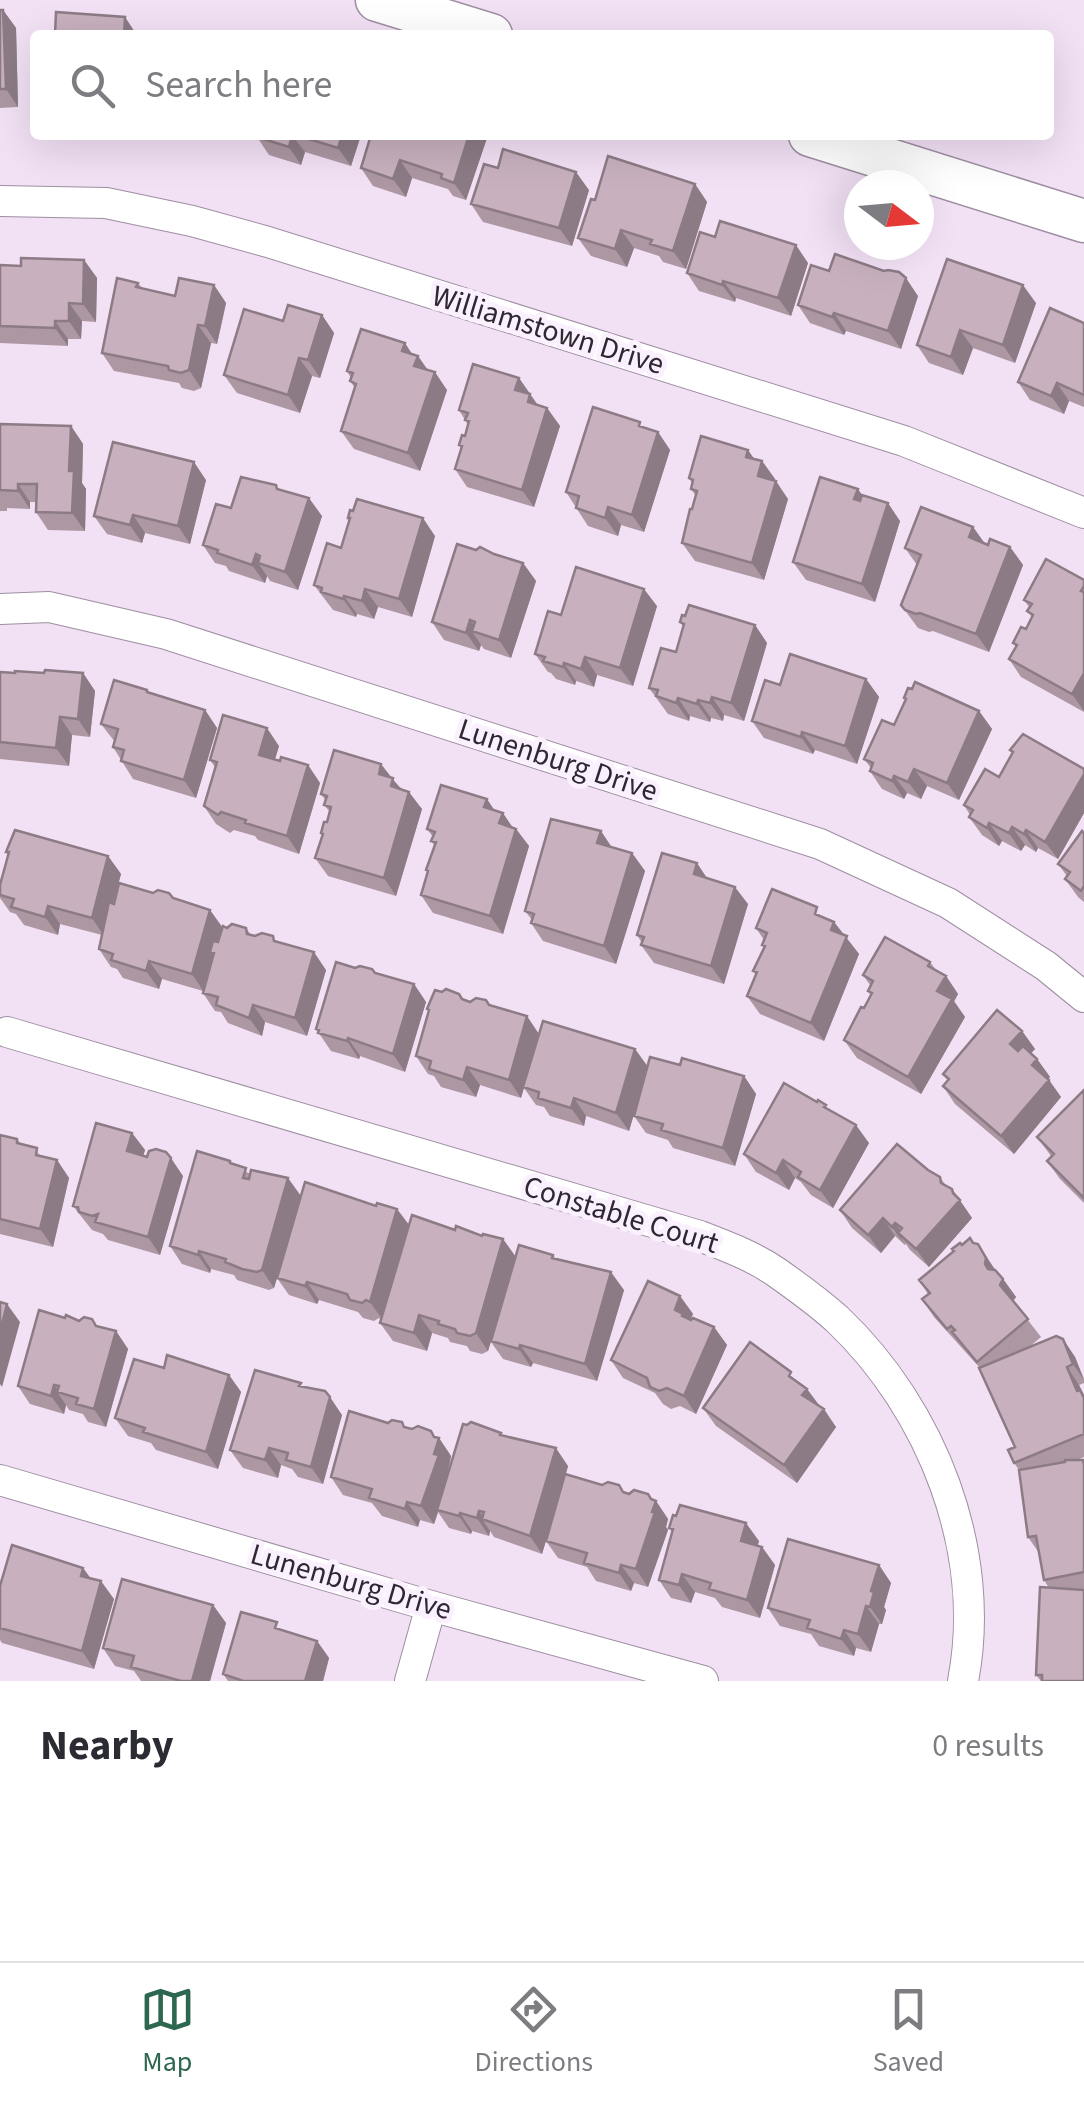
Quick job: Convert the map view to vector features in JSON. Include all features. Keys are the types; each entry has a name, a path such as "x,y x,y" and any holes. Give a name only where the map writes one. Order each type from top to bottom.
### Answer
{"main road":[{"path":"377,0 475,30"},
{"path":"826,140 1084,222"}],"street":[{"name":"Williamstown Drive","path":"0,202 106,203 249,236 904,441 1084,513"},
{"name":"Lunenburg Drive","path":"0,609 48,606 166,634 820,844 948,903 1046,966 1084,997"},
{"name":"Constable Court","path":"7,1032 700,1236 774,1270 836,1319 870,1356 924,1434 956,1516 966,1568 968,1616 963,1681"},
{"name":"Lunenburg Drive","path":"0,1480 703,1681"},
{"path":"410,1681 431,1606"}],"building":[{"path":"3,10 6,89 0,89"},
{"path":"56,12 125,17 124,30 55,30"},
{"path":"267,140 291,140 289,147"},
{"path":"312,140 340,140 338,148"},
{"path":"369,140 467,140 454,183 441,178 442,174 400,160 393,179 361,168"},
{"path":"503,149 576,172 559,228 471,204 484,164 498,168"},
{"path":"608,156 695,184 673,251 621,230 615,249 578,238"},
{"path":"720,221 796,245 778,298 687,273 700,232 715,237"},
{"path":"835,254 844,260 899,272 906,278 888,331 798,305 811,265 829,271"},
{"path":"21,258 84,260 83,304 69,303 69,321 55,321 55,328 0,326 0,265 21,266"},
{"path":"947,259 1023,285 1003,345 960,330 951,357 917,345"},
{"path":"117,278 175,296 179,278 214,285 205,326 198,325 189,370 181,373 169,370 168,366 102,353"},
{"path":"288,305 322,315 308,360 299,358 288,395 224,375 244,309 283,321"},
{"path":"1050,308 1084,323 1084,395 1057,383 1051,396 1018,382"},
{"path":"361,329 405,343 402,351 418,356 414,366 435,372 408,453 341,431 356,384 350,381 353,373 347,371"},
{"path":"473,364 519,378 515,390 530,394 528,402 547,408 522,490 455,469 469,421 465,420 468,413 459,410"},
{"path":"593,407 658,432 632,515 608,507 605,518 576,508 579,496 566,492"},
{"path":"0,424 71,426 72,513 36,512 37,484 18,484 18,491 0,490"},
{"path":"701,436 748,450 746,457 762,461 758,476 776,481 752,563 682,543 697,491 691,489 693,480 689,478"},
{"path":"113,442 194,462 178,526 133,515 130,525 94,516"},
{"path":"241,477 309,498 285,572 258,563 260,556 256,554 252,565 203,545 216,504 231,508"},
{"path":"820,477 858,489 854,499 860,501 862,495 888,503 862,584 793,562"},
{"path":"357,499 423,518 399,599 365,589 362,601 344,596 343,599 321,592 322,588 314,585 327,543 341,548 350,510 353,511"},
{"path":"921,507 973,527 969,537 988,545 990,539 1010,547 976,634 905,610 901,605 921,555 905,548"},
{"path":"457,544 476,550 480,547 523,563 499,640 472,631 475,622 470,620 466,633 432,622"},
{"path":"1046,559 1084,580 1084,673 1072,694 1009,659 1021,627 1026,629 1033,615 1027,611 1032,604 1024,600"},
{"path":"576,567 644,589 620,668 585,657 581,669 564,663 563,667 535,654 548,611 561,615"},
{"path":"689,605 755,625 731,703 712,697 710,703 678,698 676,703 656,696 658,690 649,688 661,648 676,652 684,624 680,622"},
{"path":"790,654 866,679 845,746 752,721 765,680 780,685"},
{"path":"0,672 83,673 78,719 60,717 56,748 0,742"},
{"path":"114,680 205,710 184,780 121,761 124,750 113,747 118,729 101,724"},
{"path":"915,682 979,711 947,783 914,769 908,782 894,776 892,781 870,771 873,763 864,759 882,720 894,725 908,688 912,689"},
{"path":"223,715 267,728 259,755 308,765 287,836 221,812 218,815 204,806 217,762 210,760"},
{"path":"1023,734 1084,769 1045,842 1026,830 1024,834 1012,827 1009,833 989,823 987,828 969,817 973,810 964,805 985,769 999,777 1013,752 1010,750"},
{"path":"334,750 381,764 379,774 393,778 391,786 409,792 384,878 315,858 331,807 324,805 327,796 321,794"},
{"path":"441,785 487,799 484,807 503,813 499,823 516,829 490,916 421,895 436,842 431,841 435,832 427,829"},
{"path":"551,819 601,831 597,843 632,853 604,946 531,923 534,914 525,911"},
{"path":"15,830 108,856 92,918 48,906 45,917 11,907 14,899 0,895 6,852"},
{"path":"1082,831 1081,891 1065,879 1070,872 1058,864"},
{"path":"662,853 697,863 694,874 735,887 711,966 641,945 644,937 637,935"},
{"path":"119,883 153,893 169,893 173,898 210,910 192,974 149,961 146,971 111,960 113,954 99,949 109,902 114,904"},
{"path":"772,889 817,907 815,914 834,922 831,930 847,936 811,1023 747,996 767,933 756,928"},
{"path":"223,926 246,928 247,934 262,933 273,936 274,941 314,952 295,1018 253,1005 249,1018 216,1005 218,997 203,993 214,953 210,952 213,941 218,942"},
{"path":"885,937 930,962 928,966 946,976 937,991 952,999 908,1077 844,1040 872,993 868,991 873,981 863,975"},
{"path":"336,962 372,969 414,984 393,1054 348,1038 347,1041 318,1033"},
{"path":"446,989 470,1002 476,998 486,1000 489,1005 527,1016 509,1080 467,1067 463,1080 429,1069 431,1061 416,1056 435,990"},
{"path":"997,1010 1022,1031 1010,1044 1018,1051 1023,1046 1037,1059 1032,1065 1049,1080 1001,1136 943,1086 949,1079 943,1074"},
{"path":"543,1021 635,1049 616,1113 574,1098 571,1108 538,1098 539,1092 523,1087"},
{"path":"650,1057 680,1065 682,1058 744,1076 723,1148 661,1130 663,1124 634,1116"},
{"path":"784,1083 856,1125 820,1190 798,1177 801,1172 783,1160 776,1173 744,1154"},
{"path":"1084,1090 1084,1198 1047,1161 1054,1154 1037,1137"},
{"path":"96,1123 132,1133 127,1151 147,1157 149,1151 156,1149 171,1158 148,1237 95,1222 98,1214 79,1212 73,1206"},
{"path":"0,1135 37,1148 36,1155 57,1160 40,1229 0,1219"},
{"path":"897,1144 940,1177 941,1183 960,1200 916,1249 898,1233 902,1228 895,1223 892,1227 883,1218 868,1235 840,1210"},
{"path":"197,1151 246,1168 243,1178 249,1179 251,1170 288,1178 262,1270 242,1269 225,1262 226,1259 170,1246"},
{"path":"305,1182 376,1206 377,1203 397,1209 370,1302 350,1300 347,1294 307,1282 305,1286 277,1278"},
{"path":"412,1215 455,1230 456,1226 503,1239 476,1333 457,1333 438,1324 439,1321 419,1315 414,1333 380,1323"},
{"path":"970,1238 978,1244 988,1269 995,1270 1003,1279 1000,1285 1028,1319 977,1362 952,1332 955,1330 951,1326 947,1329 922,1299 930,1293 919,1280"},
{"path":"519,1245 553,1255 552,1258 611,1272 585,1364 520,1345 519,1349 491,1341"},
{"path":"648,1281 680,1296 675,1310 682,1316 714,1327 684,1396 667,1388 659,1391 650,1387 647,1378 611,1360"},
{"path":"0,1302 7,1304 0,1332"},
{"path":"39,1310 79,1321 84,1317 92,1319 96,1326 116,1331 94,1409 76,1404 78,1398 57,1392 59,1386 54,1385 51,1396 18,1386"},
{"path":"1056,1336 1063,1339 1073,1364 1067,1367 1084,1398 1084,1434 1014,1463 1008,1450 1015,1447 979,1368"},
{"path":"750,1342 791,1372 789,1376 807,1389 802,1395 824,1409 784,1465 703,1408"},
{"path":"167,1355 229,1375 206,1452 143,1432 145,1428 115,1418 134,1359 164,1368"},
{"path":"255,1370 325,1391 330,1397 311,1467 286,1460 288,1453 269,1448 265,1460 230,1450"},
{"path":"349,1411 388,1423 402,1422 412,1429 418,1426 439,1438 434,1454 439,1455 421,1506 407,1502 405,1509 369,1498 372,1489 331,1477"},
{"path":"471,1422 500,1435 556,1448 530,1536 482,1519 484,1512 479,1511 477,1518 437,1510 463,1424"},
{"path":"1083,1460 1084,1465 1084,1572 1044,1580 1036,1536 1028,1537 1019,1470"},
{"path":"565,1474 602,1485 619,1485 623,1492 629,1494 634,1490 656,1501 636,1569 621,1565 619,1573 584,1563 587,1553 546,1541"},
{"path":"680,1505 746,1523 741,1541 762,1547 747,1600 709,1589 711,1583 682,1574 679,1585 659,1580 673,1529 669,1528"},
{"path":"788,1539 879,1565 870,1607 866,1606 858,1634 844,1630 841,1639 807,1628 810,1620 768,1608"},
{"path":"12,1545 83,1568 81,1576 101,1581 82,1651 0,1628 0,1586"},
{"path":"122,1579 213,1605 192,1681 131,1667 134,1656 103,1648"},
{"path":"1040,1587 1084,1590 1084,1681 1042,1681 1042,1675 1036,1675"},
{"path":"241,1612 277,1622 275,1628 317,1641 305,1681 243,1681 223,1674"}]}
